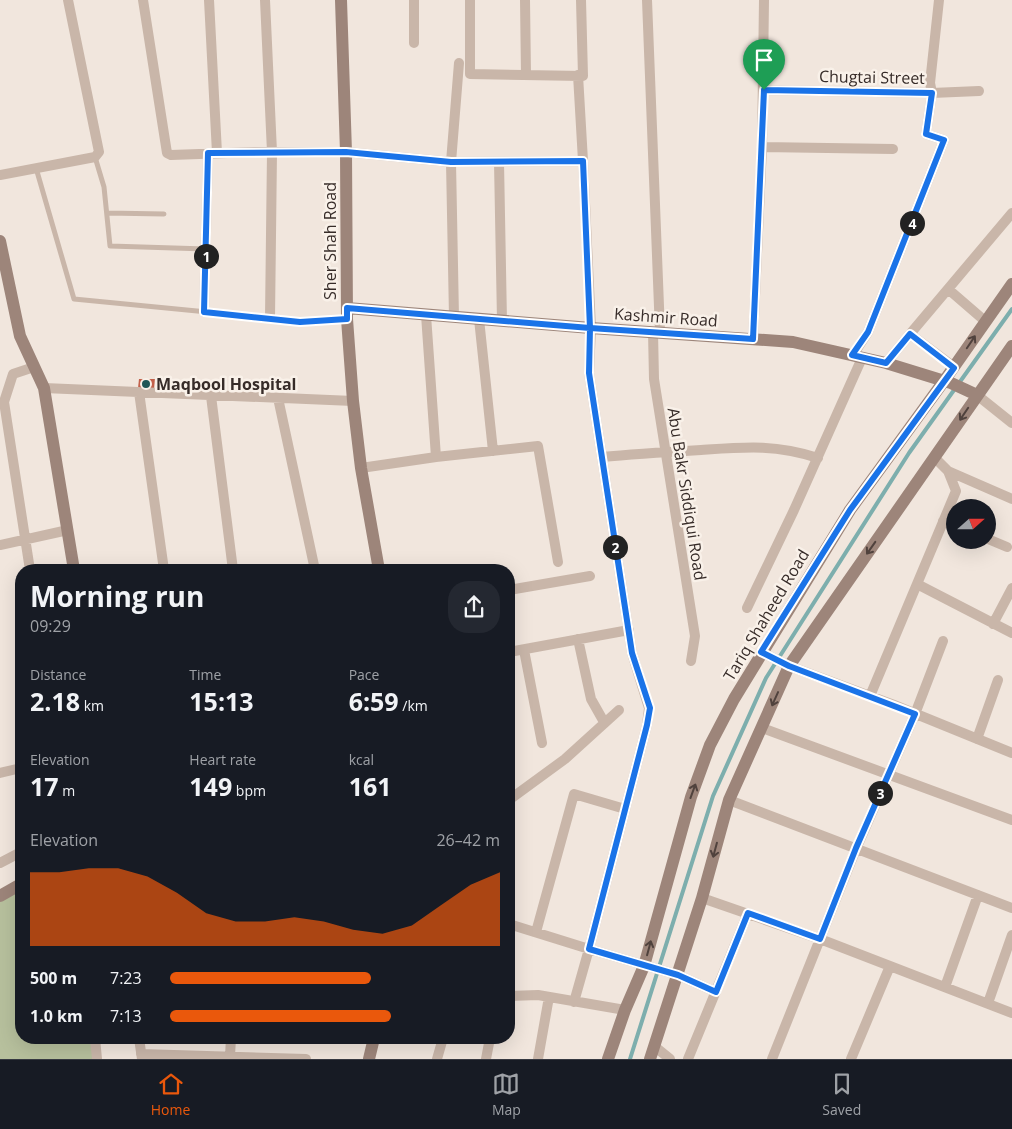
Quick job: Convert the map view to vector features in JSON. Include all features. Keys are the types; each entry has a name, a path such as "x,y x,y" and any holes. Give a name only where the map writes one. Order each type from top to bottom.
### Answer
{"main road":[{"name":"Sher Shah Road","path":"341,0 346,152 347,314 353,401 361,468 378,564"},
{"path":"0,241 20,336 44,388 73,564"},
{"name":"Tariq Shaheed Road","path":"608,1059 625,1010 646,966 691,797 710,745 850,510 948,382 954,368 984,321 1012,284"},
{"name":"Kashmir Road","path":"347,314 426,314 793,342 886,363 948,382 977,394"},
{"path":"650,1059 675,974 702,898 729,800 762,728 784,664 1012,346"},
{"path":"0,896 15,887"},
{"path":"370,1059 373,1044"}],"street":[{"path":"0,175 95,157 99,152 68,0"},
{"path":"143,0 170,155 346,152 451,162 583,161"},
{"path":"204,312 212,153 209,0"},
{"path":"265,0 272,152 270,318"},
{"path":"414,0 414,43"},
{"path":"470,0 470,74 583,76 581,0"},
{"path":"525,0 526,75"},
{"name":"Abu Bakr Siddiqui Road","path":"647,0 656,332 654,379 694,636 691,661"},
{"path":"753,339 764,90 764,0"},
{"path":"747,608 818,458 944,140 926,134 932,93 930,83 939,0"},
{"path":"454,317 451,162 459,63"},
{"path":"574,1002 650,708 632,653 589,373 590,328 578,75"},
{"name":"Chugtai Street","path":"764,90 932,93 979,91"},
{"path":"762,148 893,149"},
{"path":"499,162 502,321"},
{"path":"886,363 1012,213"},
{"path":"948,289 984,321"},
{"path":"426,314 436,457"},
{"path":"479,319 493,451"},
{"path":"910,334 954,368"},
{"path":"29,564 4,402 12,374 34,367"},
{"path":"44,388 353,401"},
{"path":"139,392 163,564"},
{"path":"977,394 1012,423"},
{"path":"211,396 232,564"},
{"path":"278,398 314,564"},
{"path":"361,468 436,457 538,446 558,562"},
{"path":"602,457 664,450 741,446 791,449 818,458"},
{"path":"934,457 948,471 1012,499"},
{"path":"870,696 956,491 948,471"},
{"path":"0,545 68,530"},
{"path":"996,543 1006,547"},
{"path":"515,589 590,576"},
{"path":"917,584 1012,633"},
{"path":"993,624 1012,588"},
{"path":"515,651 628,630"},
{"path":"578,639 591,699 604,722"},
{"path":"772,1059 856,848 915,714 943,641"},
{"path":"524,650 542,743"},
{"path":"765,654 784,664 1012,753"},
{"path":"977,739 998,680"},
{"path":"515,796 565,759 619,710"},
{"path":"762,728 1012,820"},
{"path":"0,773 15,769"},
{"path":"536,932 574,794 625,809"},
{"path":"729,800 1012,908"},
{"path":"0,863 15,855"},
{"path":"945,987 978,895"},
{"path":"702,898 820,939 1012,1013"},
{"path":"688,1059 748,913"},
{"path":"515,926 675,974 716,992"},
{"path":"988,1004 1012,935"},
{"path":"852,1059 890,966"},
{"path":"515,996 538,995 625,1010"},
{"path":"538,1059 549,997"},
{"path":"95,1044 97,1059"},
{"path":"230,1056 231,1044"},
{"path":"437,1059 441,1044"},
{"path":"486,1059 489,1044"},
{"path":"654,1046 670,1059"},
{"path":"142,1056 230,1056 306,1059"}],"lane":[{"path":"95,157 104,187 110,246 206,249"},
{"path":"36,168 74,298 300,322 347,314"},
{"path":"107,213 164,214"}],"green space":[{"path":"15,893 15,1044 95,1044 97,1059 0,1059 0,902"}],"building":[{"name":"Maqbool Hospital","path":"139,379 155,379 154,389 138,388"}],"waterway":[{"path":"630,1059 713,796 766,678 909,453 1012,309"}],"place":[{"name":"Maqbool Hospital","path":"146,384"}],"route":[{"path":"764,90 753,339 590,328 347,308 347,319 300,322 204,312 208,153 346,152 451,162 583,161 590,328 589,373 632,653 650,708 589,949 678,975 716,992 748,913 820,939 856,848 915,714 779,662 761,652 850,510 954,368 910,334 886,363 852,355 868,332 944,140 926,134 932,93 764,90"}]}
